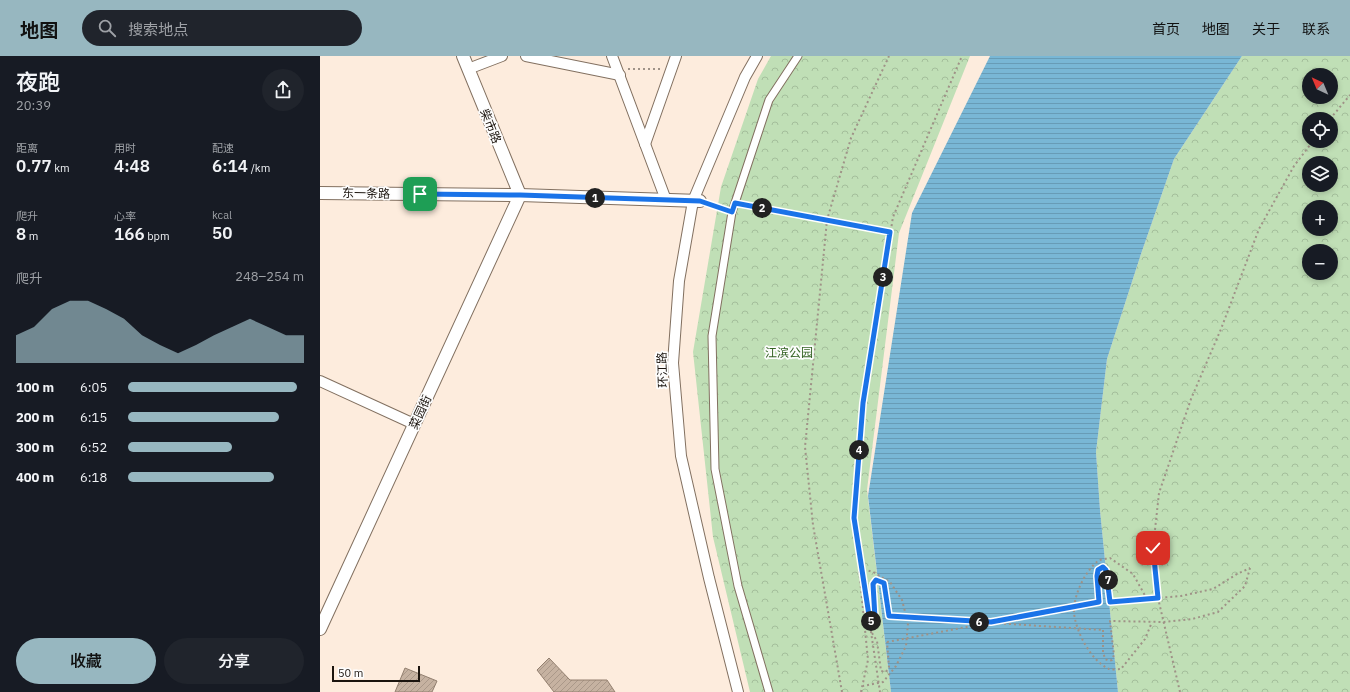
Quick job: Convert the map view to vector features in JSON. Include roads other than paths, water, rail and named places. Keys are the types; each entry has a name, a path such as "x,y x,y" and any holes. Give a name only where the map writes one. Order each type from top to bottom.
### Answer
{"street":[{"name":"柴市路","path":"463,56 520,195"},
{"path":"468,69 502,56"},
{"path":"526,56 618,72"},
{"path":"612,56 666,200"},
{"path":"645,144 676,56"},
{"name":"环江路","path":"738,692 709,578 681,456 673,363 679,281 697,201 745,77 757,56"},
{"path":"769,692 738,586 715,469 712,336 732,212 768,100 798,56"},
{"name":"东一条路","path":"320,193 520,195 697,201"},
{"name":"菜园街","path":"320,629 520,195"},
{"path":"320,381 414,424"}],"water":[{"path":"990,56 1242,56 1174,159 1107,359 1096,452 1100,510 1118,692 891,692 868,496 912,213"}],"park label":[{"name":"江滨公园","path":"789,352"}]}
